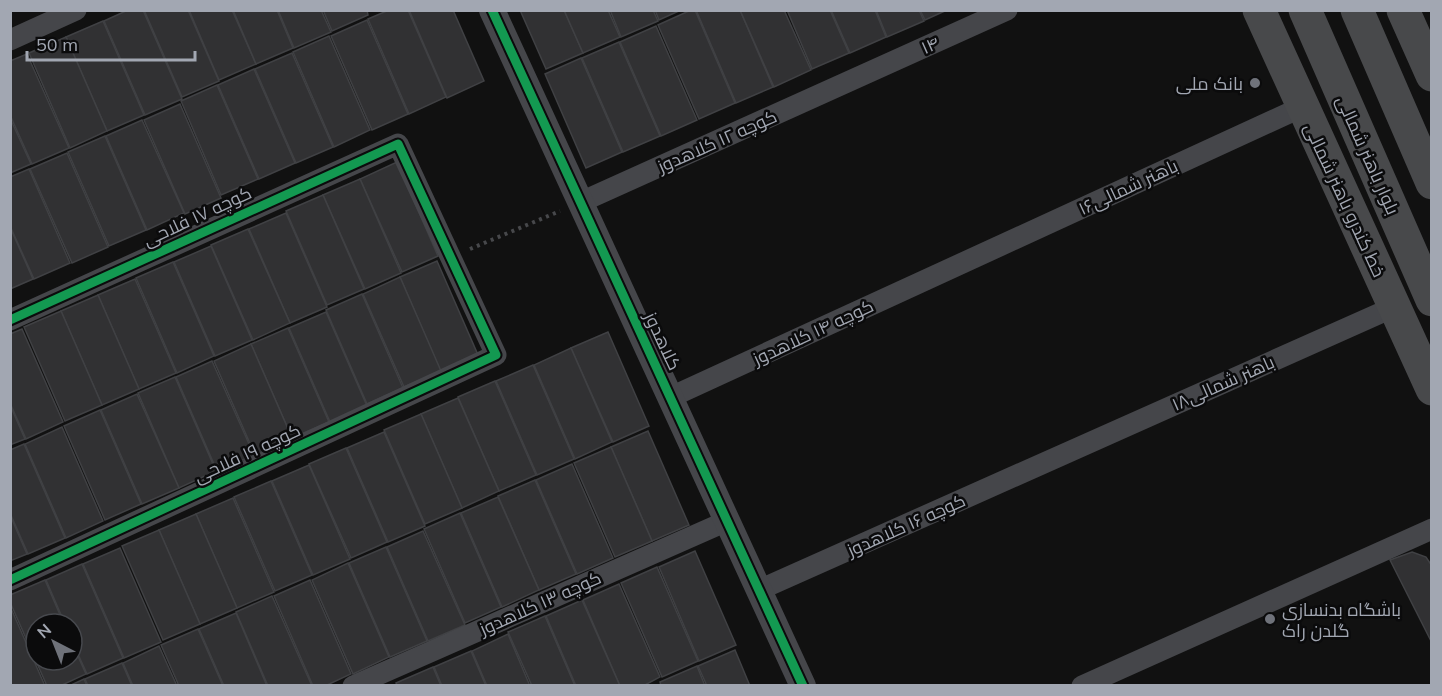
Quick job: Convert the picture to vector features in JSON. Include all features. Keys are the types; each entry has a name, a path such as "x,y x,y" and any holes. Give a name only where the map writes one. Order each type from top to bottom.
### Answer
{"main road":[{"name":"خط کندرو باهنر شمالی","path":"1258,10 1431,389"},
{"name":"بلوار باهنر شمالی","path":"1305,10 1431,300"},
{"path":"1357,10 1431,183"},
{"path":"1403,10 1431,75"}],"street":[{"path":"10,40 76,10"},
{"name":"کلاهدوز","path":"492,10 803,686"},
{"name":"۱۴","path":"853,80 1007,10"},
{"name":"کوچه ۱۲ کلاهدوز","path":"581,202 853,80"},
{"name":"باهنر شمالی۱۶","path":"955,267 1302,106"},
{"name":"کوچه ۱۷ فلاحی","path":"10,320 398,144 453,256"},
{"name":"کوچه ۱۹ فلاحی","path":"10,580 496,355 453,256"},
{"name":"کوچه ۱۴ کلاهدوز","path":"671,397 955,267"},
{"name":"باهنر شمالی۱۸","path":"1052,459 1394,307"},
{"name":"کوچه ۱۶ کلاهدوز","path":"759,591 1052,459"},
{"name":"کوچه ۱۳ کلاهدوز","path":"353,686 727,521"},
{"path":"1082,686 1431,530"}],"path":[{"path":"453,256 581,202"}],"building":[{"path":"128,10 143,10 182,99 145,115 104,21"},
{"path":"144,10 188,10 219,81 182,97"},
{"path":"189,10 232,10 256,64 219,80"},
{"path":"233,10 277,10 293,48 256,64"},
{"path":"278,10 321,10 331,32 294,48"},
{"path":"323,10 367,10 368,15 332,31"},
{"path":"389,10 408,10 446,97 409,114 368,19"},
{"path":"409,10 453,10 484,81 447,98"},
{"path":"520,10 564,10 583,53 546,69"},
{"path":"564,10 608,10 620,37 583,53"},
{"path":"610,10 653,10 658,21 621,37"},
{"path":"655,10 681,10 659,20"},
{"path":"695,10 735,103 699,119 658,25"},
{"path":"696,10 740,10 773,87 736,103"},
{"path":"740,10 784,10 811,70 774,87"},
{"path":"787,10 830,10 849,53 812,69"},
{"path":"831,10 875,10 886,37 850,53"},
{"path":"876,10 919,10 924,21 887,37"},
{"path":"920,10 947,10 925,20"},
{"path":"367,20 408,114 372,130 331,36"},
{"path":"103,21 144,115 107,131 66,37"},
{"path":"656,26 697,120 661,136 620,42"},
{"path":"329,36 370,130 334,147 293,52"},
{"path":"66,37 107,131 70,148 29,53"},
{"path":"619,42 660,136 623,152 582,58"},
{"path":"292,53 333,147 296,163 255,69"},
{"path":"27,54 69,148 32,164 10,115 10,61"},
{"path":"581,58 622,152 586,168 545,74"},
{"path":"254,69 295,163 259,179 218,85"},
{"path":"217,85 258,179 221,195 181,101"},
{"path":"180,104 221,198 185,214 144,120"},
{"path":"10,118 31,164 10,173"},
{"path":"142,120 184,213 147,230 106,136"},
{"path":"105,136 146,230 109,246 68,152"},
{"path":"67,153 108,247 72,263 30,169"},
{"path":"397,162 438,256 402,272 360,179"},
{"path":"29,169 70,263 34,279 10,226 10,177"},
{"path":"360,179 401,273 365,289 323,195"},
{"path":"323,195 364,289 327,305 286,211"},
{"path":"286,213 327,307 290,323 249,229"},
{"path":"10,227 33,279 10,289"},
{"path":"248,229 290,323 253,340 211,245"},
{"path":"211,246 252,340 215,356 174,262"},
{"path":"437,261 478,355 441,372 400,277"},
{"path":"173,262 214,356 177,373 136,278"},
{"path":"400,277 441,371 404,387 363,294"},
{"path":"135,279 176,373 139,389 98,295"},
{"path":"362,294 403,388 367,404 326,310"},
{"path":"98,295 139,389 102,405 61,311"},
{"path":"61,311 102,405 65,421 24,327"},
{"path":"326,312 367,406 330,422 289,328"},
{"path":"288,328 329,422 292,438 251,344"},
{"path":"22,329 63,422 26,439 10,403 10,334"},
{"path":"608,332 649,426 613,442 571,348"},
{"path":"251,344 292,438 255,455 214,361"},
{"path":"571,348 612,442 575,459 534,365"},
{"path":"212,361 254,455 217,471 176,377"},
{"path":"533,365 574,459 537,475 496,381"},
{"path":"175,377 216,471 179,488 138,393"},
{"path":"495,381 536,475 499,491 458,397"},
{"path":"137,394 179,488 142,504 101,410"},
{"path":"458,398 499,491 462,508 421,414"},
{"path":"10,405 25,439 10,445"},
{"path":"100,410 141,504 105,520 64,426"},
{"path":"421,414 462,508 425,524 384,430"},
{"path":"62,427 103,521 66,538 25,444"},
{"path":"648,431 689,525 652,541 611,447"},
{"path":"384,432 425,526 388,542 347,448"},
{"path":"24,444 65,538 28,554 10,513 10,450"},
{"path":"611,447 652,541 615,557 574,463"},
{"path":"346,448 387,542 351,558 309,464"},
{"path":"572,464 613,558 577,574 536,480"},
{"path":"309,465 350,559 313,575 272,481"},
{"path":"535,480 576,574 539,590 498,496"},
{"path":"271,481 312,575 275,591 234,497"},
{"path":"498,497 539,590 502,607 461,513"},
{"path":"233,498 274,592 237,608 196,514"},
{"path":"460,513 501,607 465,623 424,529"},
{"path":"196,514 237,608 200,624 159,530"},
{"path":"10,515 27,554 10,561"},
{"path":"159,530 200,624 163,640 122,546"},
{"path":"423,531 465,625 428,641 387,547"},
{"path":"386,547 427,641 390,657 349,563"},
{"path":"120,548 161,642 124,658 83,564"},
{"path":"695,551 736,645 699,661 659,567"},
{"path":"1412,552 1426,557 1432,566 1432,643 1390,560"},
{"path":"348,563 389,657 353,674 312,580"},
{"path":"82,564 123,658 87,674 84,667 84,612 60,612 46,580"},
{"path":"657,567 698,661 662,677 621,583"},
{"path":"45,580 59,612 24,612 24,634 10,602 10,595"},
{"path":"310,580 351,674 325,686 313,686 274,596"},
{"path":"619,584 660,677 643,686 620,686 583,600"},
{"path":"272,596 312,686 268,686 236,612"},
{"path":"582,600 620,686 576,686 546,616"},
{"path":"10,606 24,638 24,672 39,672 45,686 10,686"},
{"path":"236,613 267,686 224,686 199,629"},
{"path":"545,616 575,686 532,686 508,632"},
{"path":"198,629 223,686 179,686 161,645"},
{"path":"508,634 530,686 487,686 472,651"},
{"path":"159,646 177,686 133,686 123,663"},
{"path":"735,650 750,686 707,686 698,666"},
{"path":"471,651 486,686 442,686 434,667"},
{"path":"122,663 132,686 88,686 85,679"},
{"path":"697,666 705,686 661,686 660,682"},
{"path":"433,667 441,686 397,686 396,683"},
{"path":"84,670 86,674 60,686 47,686 41,672 84,672"},
{"path":"84,679 87,686 69,686"}],"cycle path":[{"path":"492,10 803,686"},
{"path":"10,320 398,144 496,355 10,580"}],"place":[{"name":"بانک ملی","path":"1255,83"},
{"name":"باشگاه بدنسازی گلدن راک","path":"1270,619"}]}
